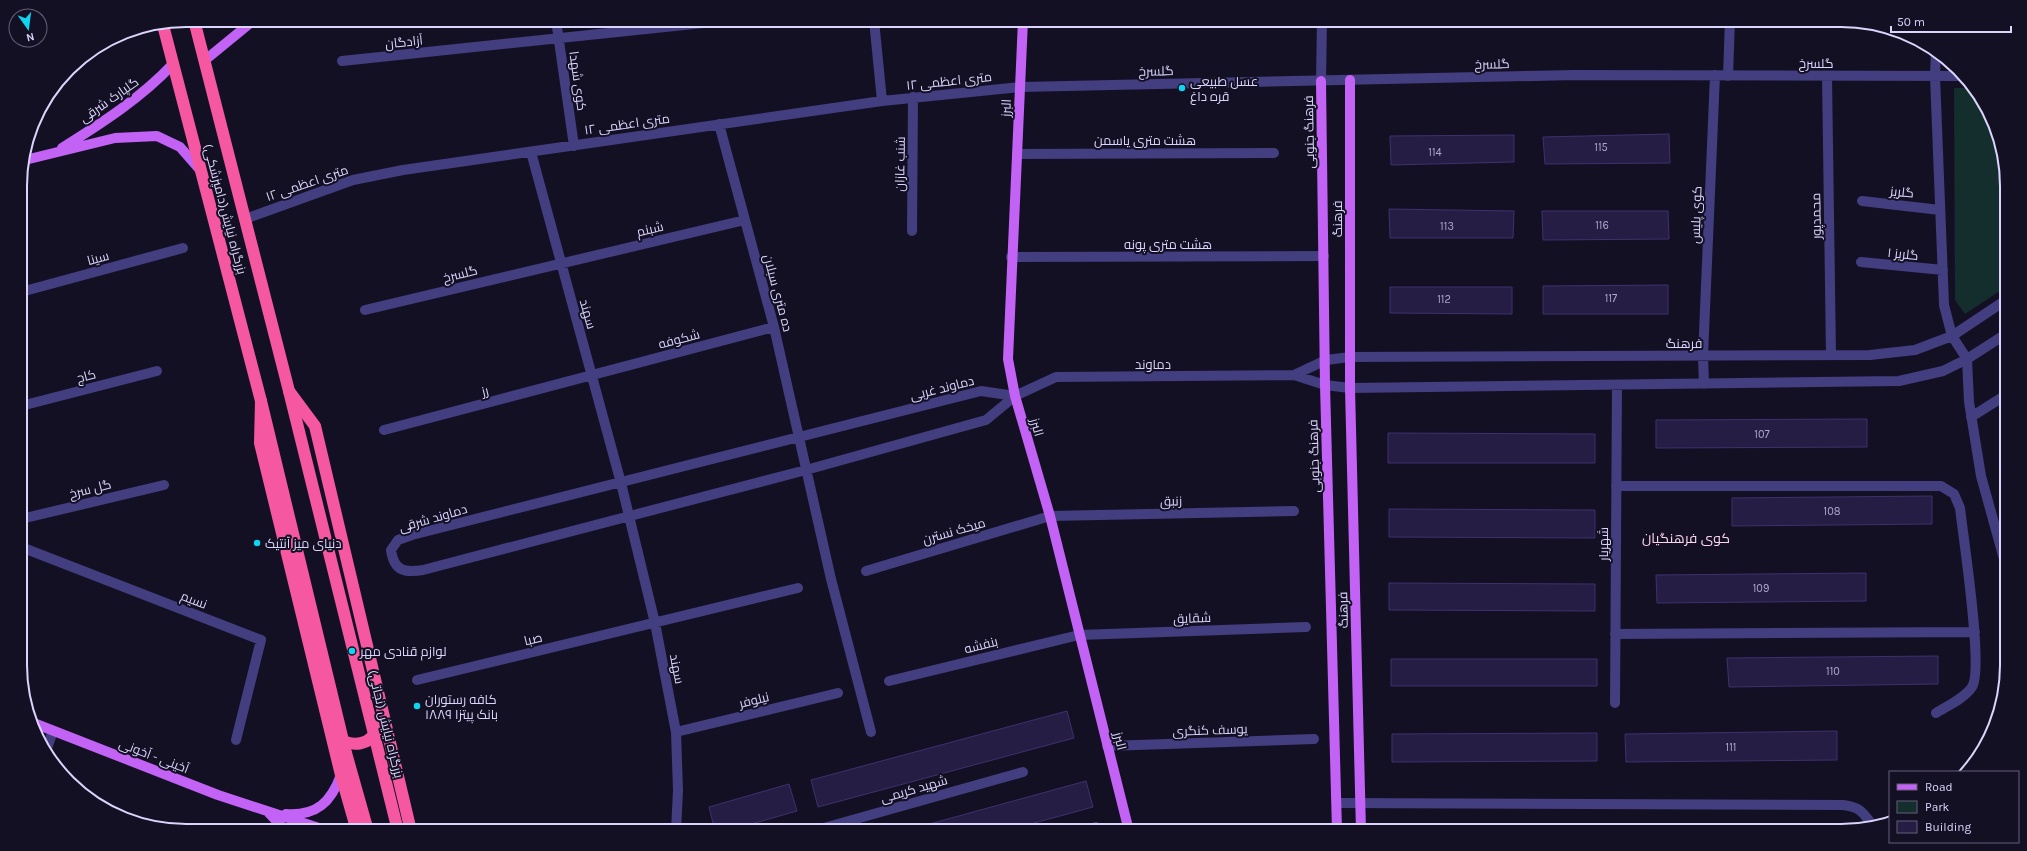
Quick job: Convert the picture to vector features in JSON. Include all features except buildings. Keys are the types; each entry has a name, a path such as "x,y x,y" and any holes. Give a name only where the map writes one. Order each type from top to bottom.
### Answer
{"highway":[{"name":"بزرگراه نیایش(دامپزشکی)","path":"195,27 289,391"},
{"name":"بزرگراه نیایش(دامپزشکی)","path":"164,28 261,401"},
{"path":"289,391 315,426 409,824"},
{"name":"بزرگراه نیایش (نجاتی)","path":"289,391 396,824"},
{"path":"261,401 260,443 341,775 355,824"},
{"path":"261,401 345,746 366,824"},
{"path":"331,732 343,741 352,745 361,744 370,738 377,730 383,713"}],"main road":[{"path":"204,61 245,27"},
{"name":"البرز","path":"1023,27 1021,87 1011,257 1008,359 1015,396 1050,516 1127,824"},
{"name":"گلپارک شرقی","path":"56,152 114,116 155,84 173,64"},
{"name":"فرهنگ","path":"1350,80 1350,388 1361,824"},
{"name":"فرهنگ جنوبی","path":"1321,81 1326,360 1325,385 1337,824"},
{"name":"گلپارک شرقی","path":"29,159 115,138 157,136 180,147 201,171"},
{"name":"آخینی - آخونی","path":"39,726 218,795 268,812"},
{"path":"268,812 298,815 318,808 334,793 341,775"},
{"path":"268,812 279,824"},
{"path":"268,812 306,824"}],"street":[{"name":"کوی شهدا","path":"557,27 574,146"},
{"name":"آزادگان","path":"342,61 668,27"},
{"path":"875,27 882,101"},
{"path":"1321,81 1322,27"},
{"path":"1728,76 1730,27"},
{"path":"1936,58 1935,76 1944,305 1952,336 1966,359 1971,417 1981,476 2000,545"},
{"name":"گلسرخ","path":"1021,87 1576,75 1955,76"},
{"name":"کوی پلیس","path":"1704,384 1703,356 1715,76"},
{"name":"محمدپور","path":"1827,76 1831,355"},
{"name":"۱۲ متری اعظمی","path":"245,219 353,180 403,170 882,101 1021,87"},
{"name":"شنب غازان","path":"912,231 914,97"},
{"name":"ده متری سبلان","path":"719,124 774,327 831,579 871,732"},
{"name":"سهند","path":"531,152 560,263 621,482 655,623 676,732 678,790 676,824"},
{"name":"هشت متری یاسمن","path":"1017,154 1274,153"},
{"name":"گلریز","path":"1862,201 1940,210"},
{"name":"شبنم","path":"560,263 745,220"},
{"name":"سینا","path":"27,290 183,248"},
{"name":"هشت متری پونه","path":"1011,257 1324,256"},
{"name":"گلریز ۱","path":"1861,262 1943,270"},
{"name":"گلسرخ","path":"365,310 560,263"},
{"name":"فرهنگ","path":"1294,375 1326,360 1350,357 1870,355 1915,350 1952,336 2000,304"},
{"name":"شکوفه","path":"592,376 774,327"},
{"path":"1294,375 1325,385 1350,388 1898,381 1943,371 1966,359 2000,338"},
{"name":"کاج","path":"27,404 157,371"},
{"name":"دماوند","path":"1015,396 1056,377 1294,375"},
{"name":"رز","path":"384,430 592,376"},
{"name":"شهریار","path":"1615,703 1617,385"},
{"name":"دماوند غربی","path":"621,482 800,438 981,391 1015,396"},
{"path":"629,516 806,470 986,420 1015,396"},
{"path":"1971,417 2000,398"},
{"name":"دماوند شرقی","path":"621,482 412,535 398,540 391,550 392,560 399,568 410,572 423,570 629,516"},
{"name":"گل سرخ","path":"27,518 164,485"},
{"path":"1616,486 1941,486 1954,494 1960,508 1975,632 1975,680 1972,687 1936,713"},
{"name":"زنبق","path":"1050,516 1294,511"},
{"name":"میخک نسترن","path":"866,571 1050,516"},
{"name":"نسیم","path":"27,549 261,640 236,740"},
{"path":"655,623 798,588"},
{"name":"صبا","path":"417,680 655,623"},
{"name":"شقایق","path":"1079,635 1306,627"},
{"path":"1615,634 1975,632"},
{"name":"بنفشه","path":"889,680 1079,635"},
{"name":"نیلوفر","path":"676,732 838,693"},
{"path":"48,745 53,732"},
{"name":"یوسف کنگری","path":"1107,746 1314,740"},
{"name":"شهید کریمی","path":"838,824 1023,772"},
{"path":"1337,803 1843,805 1855,806 1863,812 1870,821"}],"green space":[{"path":"1954,88 1966,88 1979,107 1988,125 1995,145 1999,166 2000,291 1965,314 1955,300"}],"place":[{"name":"عسل طبیعی قره داغ","path":"1182,88"},
{"name":"دنیای میز آنتیک","path":"257,543"},
{"name":"لوازم قنادی مهر","path":"352,651"},
{"name":"کافه رستوران بانک پیتزا ۱۸۸۹","path":"417,706"}],"district":[{"name":"کوی فرهنگیان","path":"1686,538"}]}
